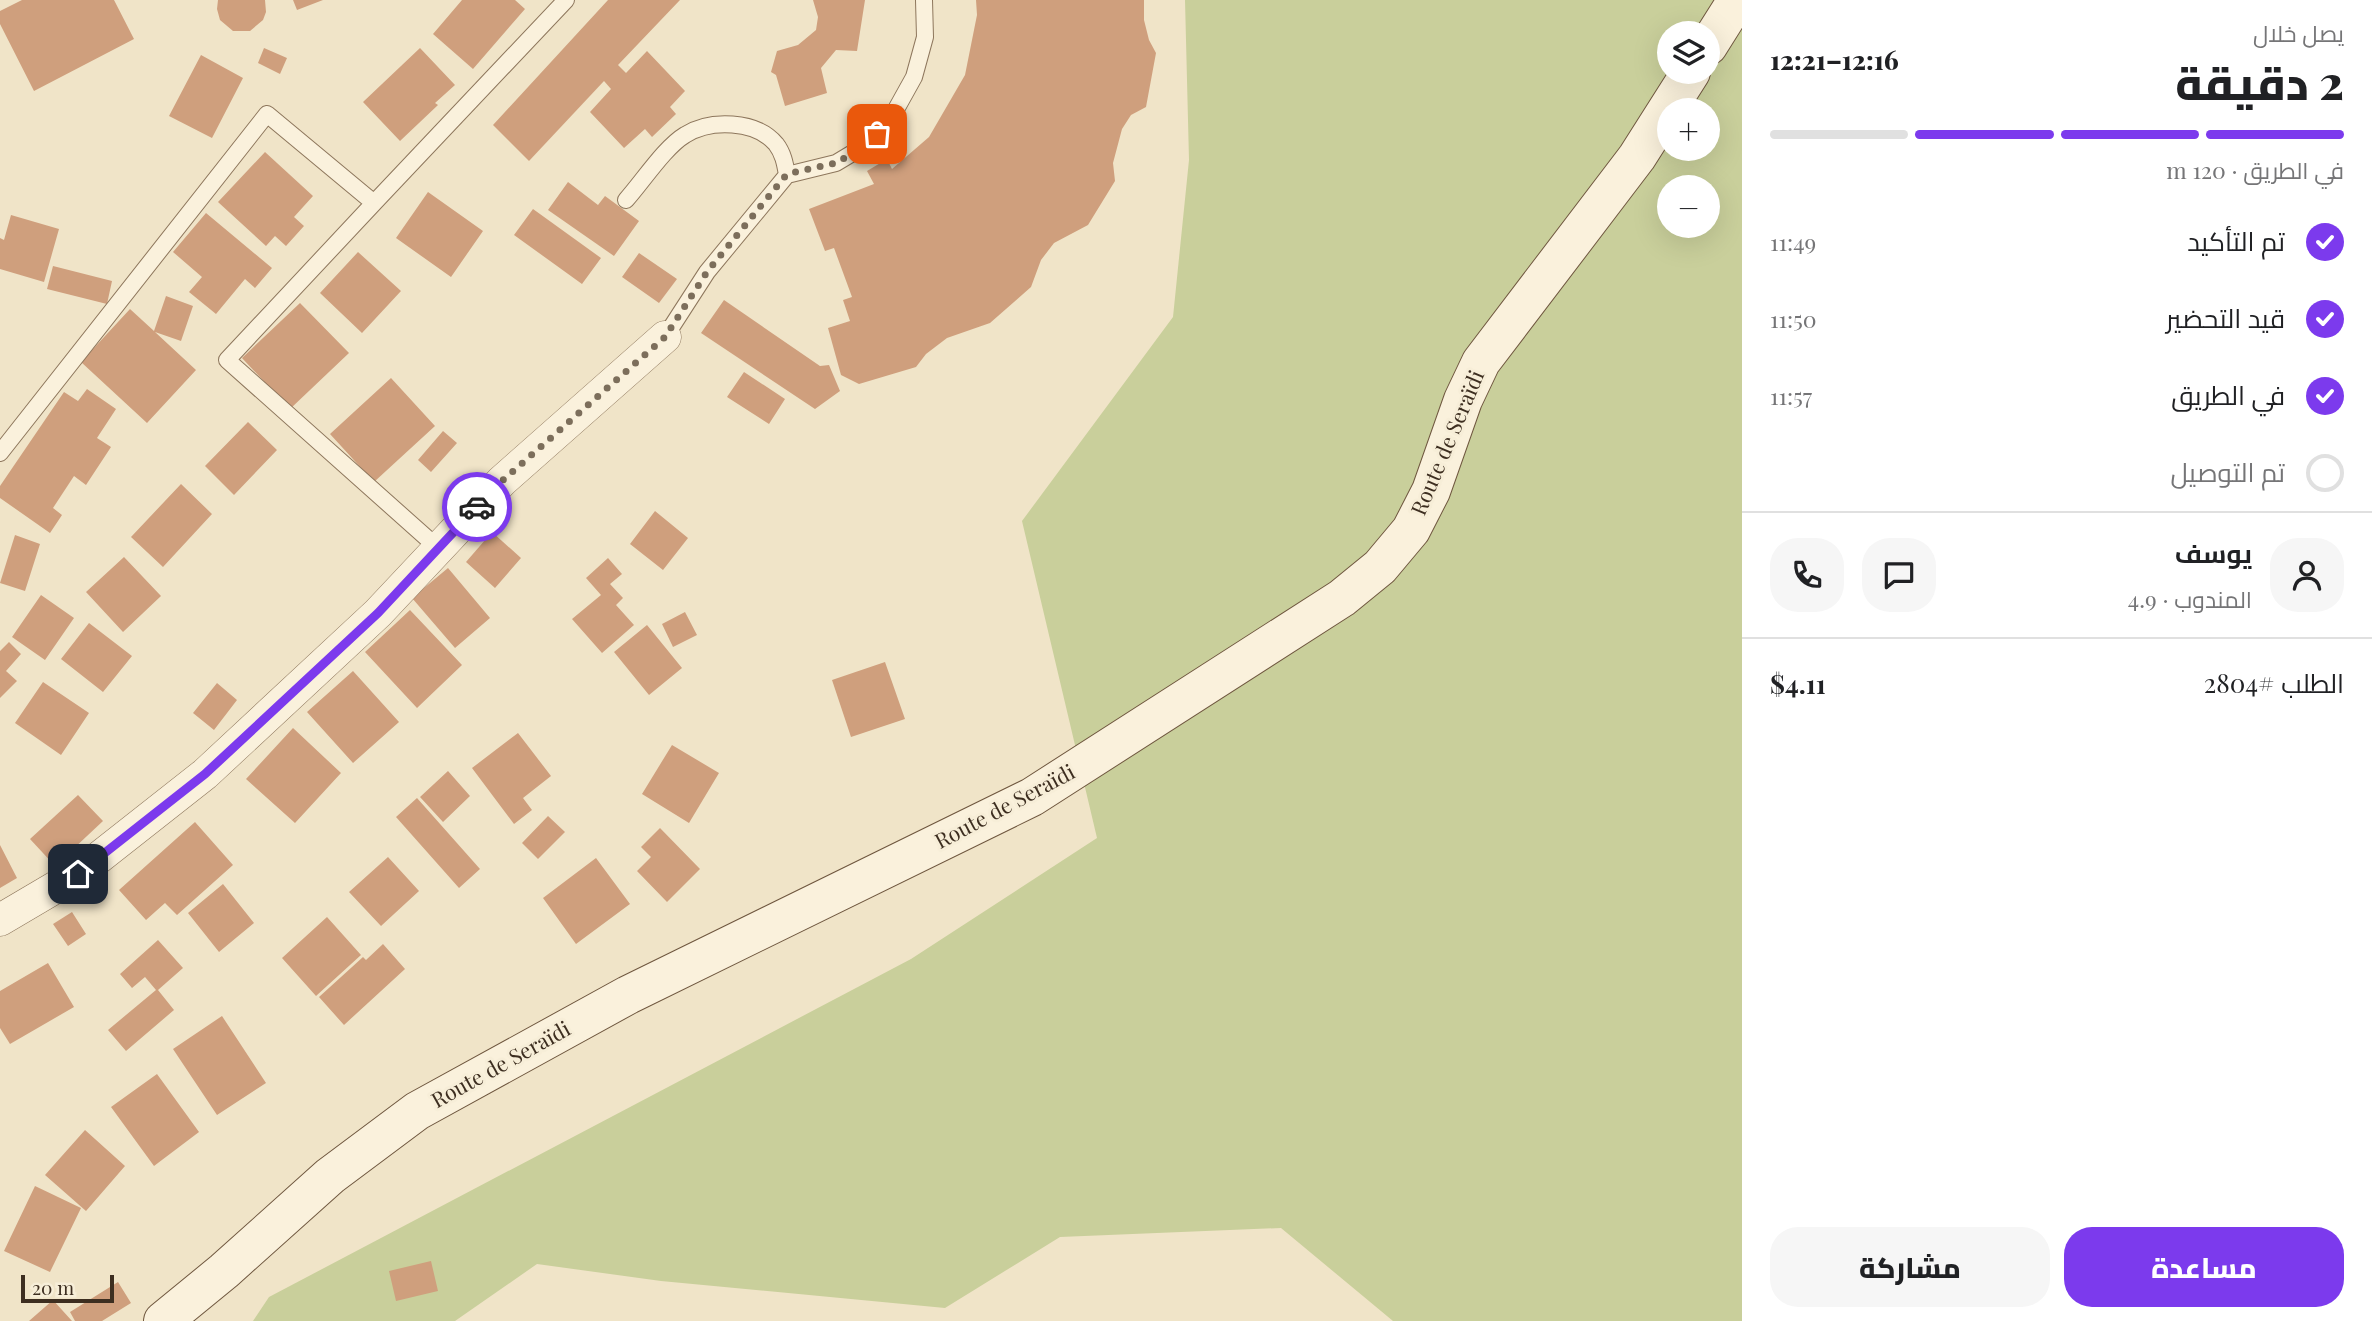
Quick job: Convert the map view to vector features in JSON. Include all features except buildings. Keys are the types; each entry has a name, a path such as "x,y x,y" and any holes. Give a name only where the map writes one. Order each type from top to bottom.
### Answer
{"main road":[{"path":"1720,27 1737,0"},
{"name":"Route de Seraïdi","path":"163,1321 330,1175 417,1111 628,995 1032,797 1351,591 1380,567 1411,530 1431,491 1463,400 1481,362 1637,157 1683,84"}],"street":[{"path":"0,920 78,874 205,774 378,613 502,481 665,337"}],"lane":[{"path":"438,548 227,360 566,0"},
{"path":"665,337 707,272 787,174 836,163 866,145 889,122 914,78 925,37 924,0"},
{"path":"0,453 267,114 374,203"},
{"path":"626,200 684,135 705,126 731,124 755,129 774,142 782,154 787,174"}],"green space":[{"path":"1185,0 1742,0 1742,1321 1393,1321 1281,1228 1060,1237 945,1308 661,1281 537,1264 455,1321 253,1321 269,1297 911,959 1097,838 1022,521 1173,317 1189,160"}],"way so far":[{"path":"477,507 502,481 665,337 707,272 787,174 836,163 866,145 877,134"}],"route":[{"path":"78,874 205,774 378,613 477,507"}]}
